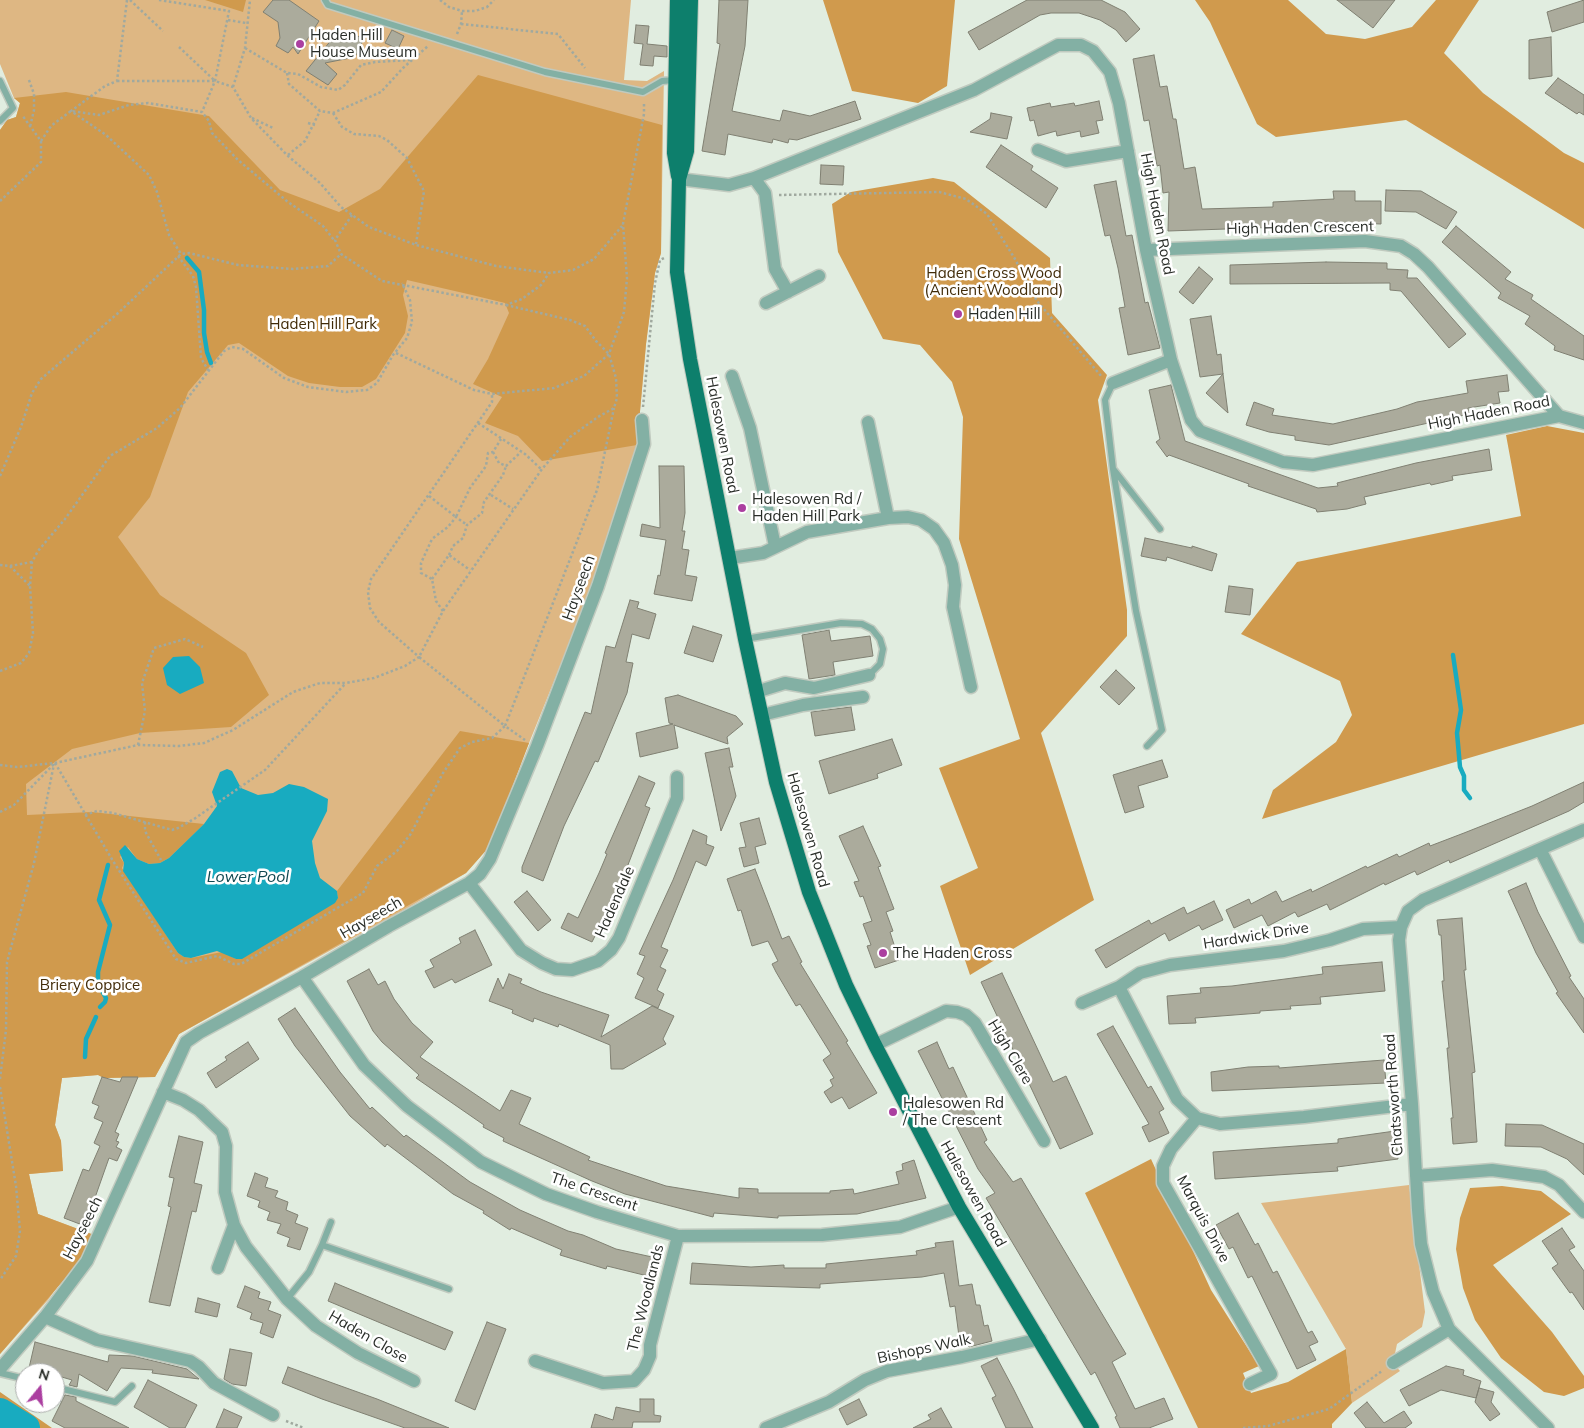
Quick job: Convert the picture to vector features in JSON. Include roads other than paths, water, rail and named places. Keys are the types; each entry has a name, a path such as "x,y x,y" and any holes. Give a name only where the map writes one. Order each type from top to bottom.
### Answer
{"main road":[{"name":"Halesowen Road","path":"677,0 674,153 679,179 676,251 690,359 745,639 776,782 809,892 846,985 875,1045 959,1207 1092,1428"},
{"name":"Halesowen Road","path":"679,179 687,152 690,0"}],"street":[{"name":"High Haden Road","path":"679,179 729,185 754,178 974,90 1058,46 1068,44 1081,45 1092,51 1110,72 1119,103 1146,250 1171,360 1191,420 1200,431 1259,454 1299,464 1313,465 1560,416 1584,423"},
{"path":"1038,150 1066,161 1128,151"},
{"path":"754,178 765,193 775,269 788,292"},
{"name":"High Haden Crescent","path":"1146,250 1365,241 1401,246 1414,254 1428,267 1560,416"},
{"path":"766,303 819,276"},
{"path":"1113,383 1171,360"},
{"path":"732,376 750,428 775,546"},
{"name":"Hayseech","path":"0,1369 45,1317 87,1261 186,1042 213,1024 302,977 389,926 469,883 480,874 490,859 537,746 598,586 644,444 642,420"},
{"path":"868,422 888,518"},
{"path":"730,558 763,553 807,532 888,518 908,517 921,520 934,529 944,543 952,565 955,585 953,607 971,687"},
{"path":"756,692 785,683 814,688 869,674"},
{"path":"762,715 804,705 863,697"},
{"name":"Hadendale","path":"469,883 521,950 556,969 572,970 598,961 619,938 677,798 677,777"},
{"path":"1401,927 1408,911 1423,900 1584,830"},
{"path":"1540,849 1584,937"},
{"name":"Hardwick Drive","path":"1082,1002 1119,987 1140,972 1170,965 1284,951 1330,940 1363,929 1401,927"},
{"name":"Chatsworth Road","path":"1401,927 1400,957 1416,1176 1422,1244 1433,1292 1450,1329 1548,1428"},
{"name":"The Crescent","path":"302,977 364,1064 407,1106 481,1162 546,1194 597,1212 678,1236 822,1235 900,1227 959,1207"},
{"path":"1119,987 1177,1099 1197,1118 1220,1124 1304,1118 1412,1104"},
{"name":"High Clere","path":"875,1045 946,1011 966,1015 974,1023 1044,1141"},
{"name":"Haden Close","path":"163,1092 183,1100 200,1110 222,1132 226,1146 225,1192 234,1225 246,1247 287,1299 316,1326 358,1353 414,1381"},
{"name":"Marquis Drive","path":"1197,1118 1171,1149 1162,1166 1163,1183 1271,1374 1250,1384"},
{"path":"1416,1176 1492,1170 1544,1177 1559,1185 1584,1212"},
{"path":"218,1268 234,1225"},
{"name":"The Woodlands","path":"535,1361 603,1383 634,1381 644,1370 650,1356 650,1345 678,1236"},
{"path":"45,1317 96,1340 190,1361 199,1367 214,1383 273,1415"},
{"path":"1393,1363 1450,1329"},
{"name":"Bishops Walk","path":"766,1428 828,1402 865,1380 887,1371 1040,1339"}],"lane":[{"path":"326,0 328,5 545,72 643,92 662,81 676,79"},
{"path":"0,81 13,108 0,121"},
{"path":"1113,383 1105,400 1113,469 1136,611 1162,730 1147,746"},
{"path":"1113,469 1160,529"},
{"path":"745,639 841,623 862,624 872,629 880,639 884,649 880,664 869,674"},
{"path":"287,1299 309,1272 331,1222"},
{"path":"322,1244 449,1289"},
{"path":"0,1373 15,1377"},
{"path":"65,1390 115,1402 132,1386"}],"water":[{"path":"189,656 200,667 204,683 180,694 167,685 163,668 173,657"},
{"name":"Lower Pool","path":"227,769 232,771 241,788 258,795 273,793 289,784 304,787 328,799 327,811 312,841 315,863 320,878 337,891 338,898 335,903 242,959 236,959 217,951 191,958 184,957 178,953 123,871 124,863 119,851 125,845 137,859 149,864 160,863 169,858 204,824 217,806 212,792 220,772"}],"waterway":[{"path":"187,258 199,272 204,310 204,333 211,363"},
{"path":"1453,655 1461,710 1457,733 1460,767 1464,776 1464,790 1470,798"},
{"path":"100,1007 106,998 98,984 98,972 110,925 99,900 108,865"},
{"path":"85,1057 86,1039 96,1017"},
{"path":"0,1412 26,1428"}],"place":[{"name":"Haden Hill House Museum","path":"300,44"},
{"name":"Haden Hill","path":"958,314"},
{"name":"Halesowen Rd / Haden Hill Park","path":"742,508"},
{"name":"The Haden Cross","path":"883,953"},
{"name":"Halesowen Rd / The Crescent","path":"893,1112"}],"park label":[{"name":"Haden Cross Wood (Ancient Woodland)","path":"994,282"},
{"name":"Haden Hill Park","path":"323,324"},
{"name":"Briery Coppice","path":"90,985"}]}
